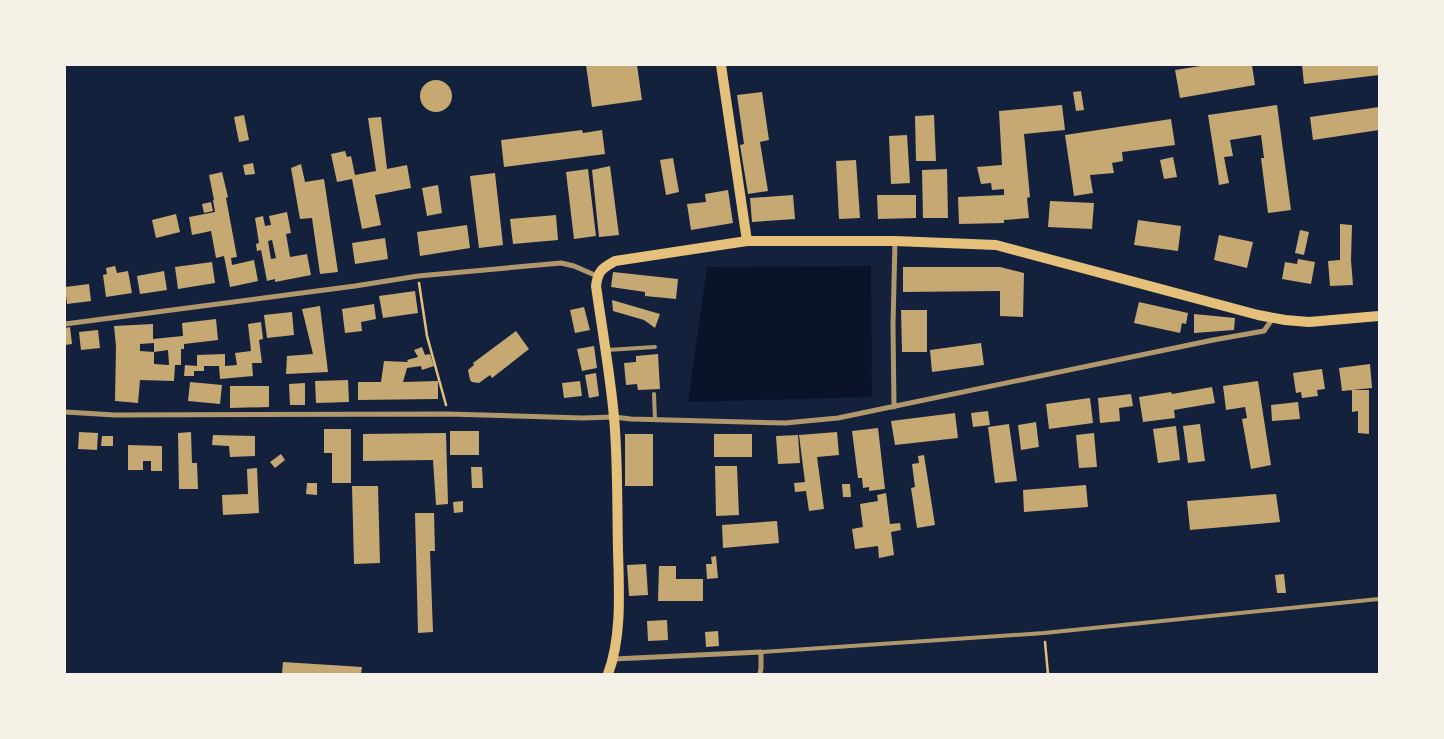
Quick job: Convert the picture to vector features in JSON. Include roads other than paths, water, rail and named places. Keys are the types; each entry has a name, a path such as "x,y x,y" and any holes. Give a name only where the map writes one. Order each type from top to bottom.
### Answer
{"main road":[{"path":"721,65 747,241"},
{"path":"608,674 614,659 619,587 617,461 614,417 596,286 597,276 604,268 615,261 747,241 894,240 996,245 1274,318 1309,322 1379,316"}],"street":[{"path":"894,240 892,325 894,407"},
{"path":"65,324 418,276 561,263 574,266 597,276"},
{"path":"65,412 114,415 448,414 785,423 838,418 1264,331 1274,318"},
{"path":"614,659 761,652 760,674"}],"lane":[{"path":"605,350 655,347"},
{"path":"654,394 655,420"},
{"path":"761,652 1044,632 1379,599"}],"water":[{"path":"871,266 872,397 688,402 707,267"}]}
